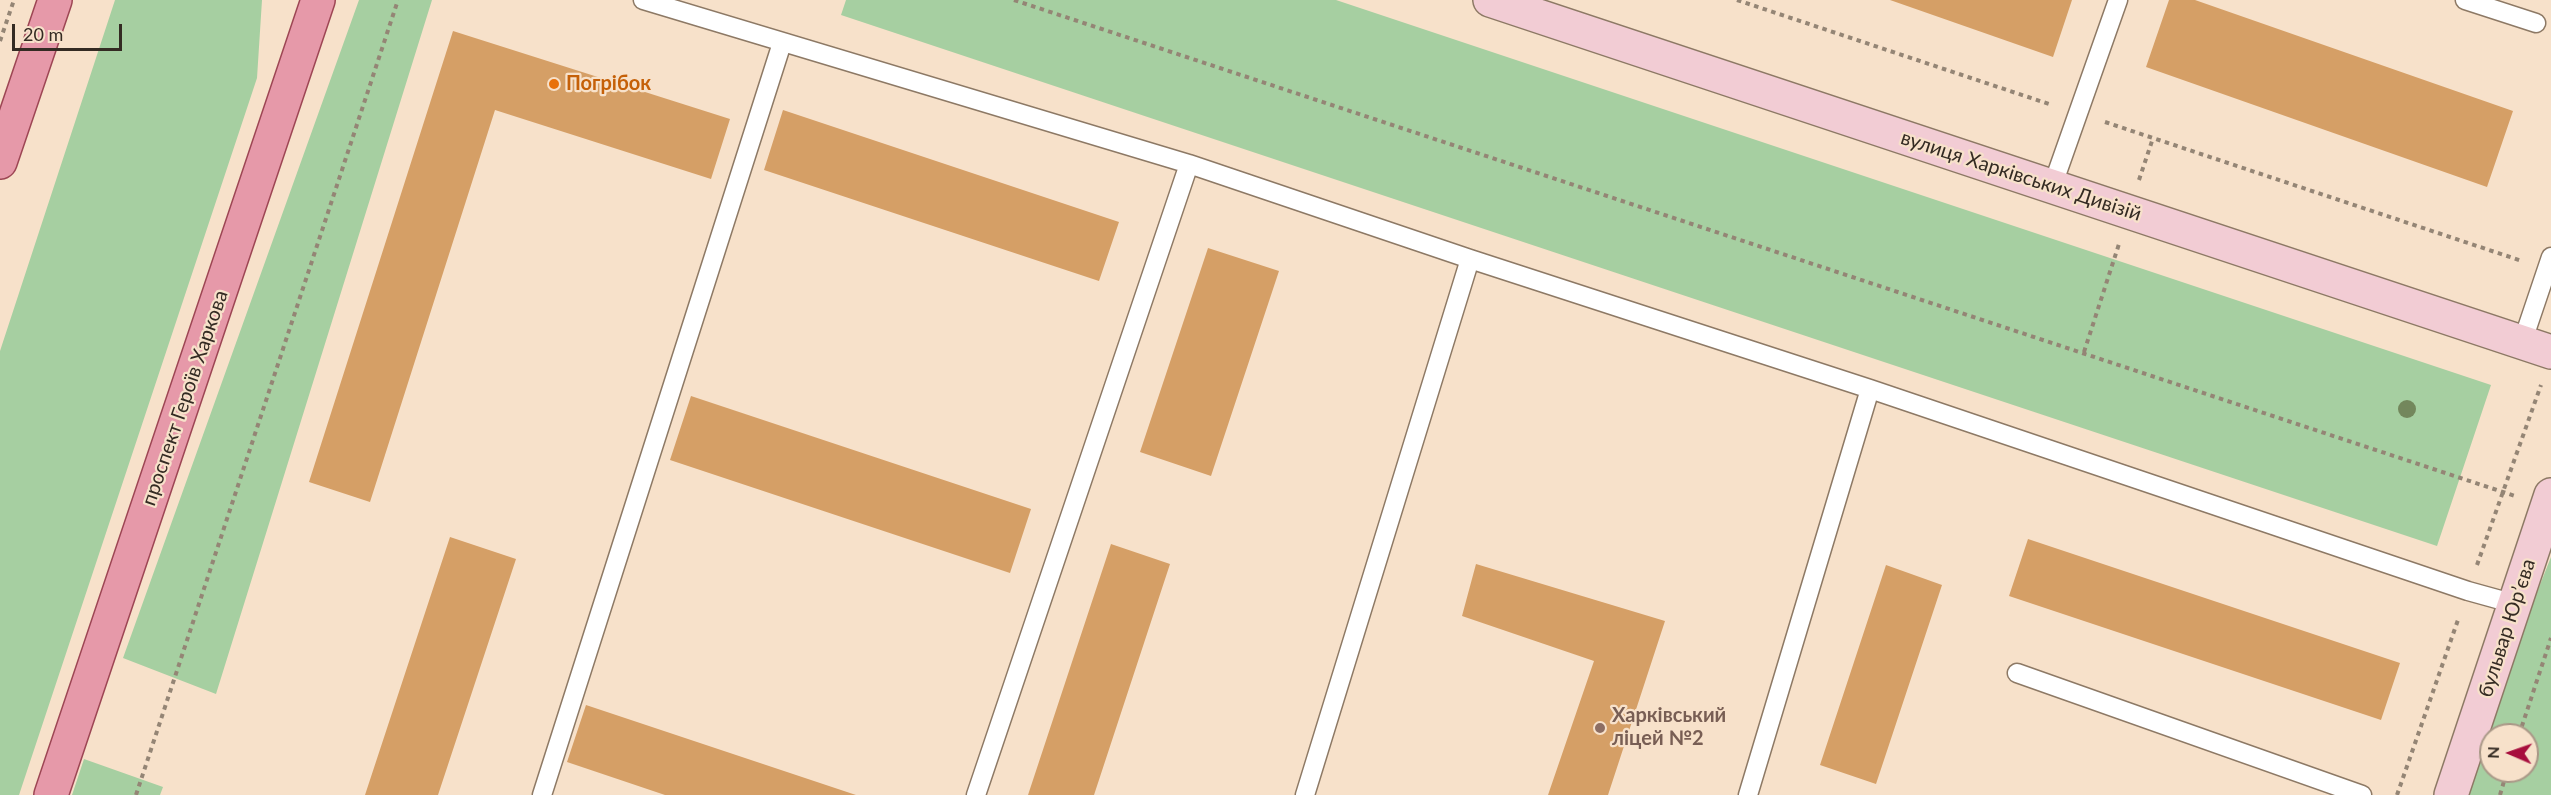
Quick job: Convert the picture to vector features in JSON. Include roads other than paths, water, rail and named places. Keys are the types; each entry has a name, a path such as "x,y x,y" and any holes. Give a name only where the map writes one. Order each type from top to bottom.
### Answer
{"main road":[{"path":"0,162 55,0"},
{"name":"проспект Героїв Харкова","path":"51,795 318,0"}],"street":[{"name":"вулиця Харківських Дивізій","path":"1490,0 2537,348"},
{"name":"бульвар Юрʼєва","path":"2451,795 2549,501"}],"lane":[{"path":"643,0 1189,164 1470,259 1870,389 2468,591 2515,604"},
{"path":"2052,187 2118,0"},
{"path":"2465,0 2536,23"},
{"path":"542,795 782,43"},
{"path":"976,795 1189,164"},
{"path":"1305,795 1470,259"},
{"path":"2537,348 2549,263"},
{"path":"1748,795 1870,389"},
{"path":"2016,673 2362,795"}],"place":[{"name":"Погрібок","path":"554,84"},
{"name":"Харківський ліцей №2","path":"1600,728"}]}
